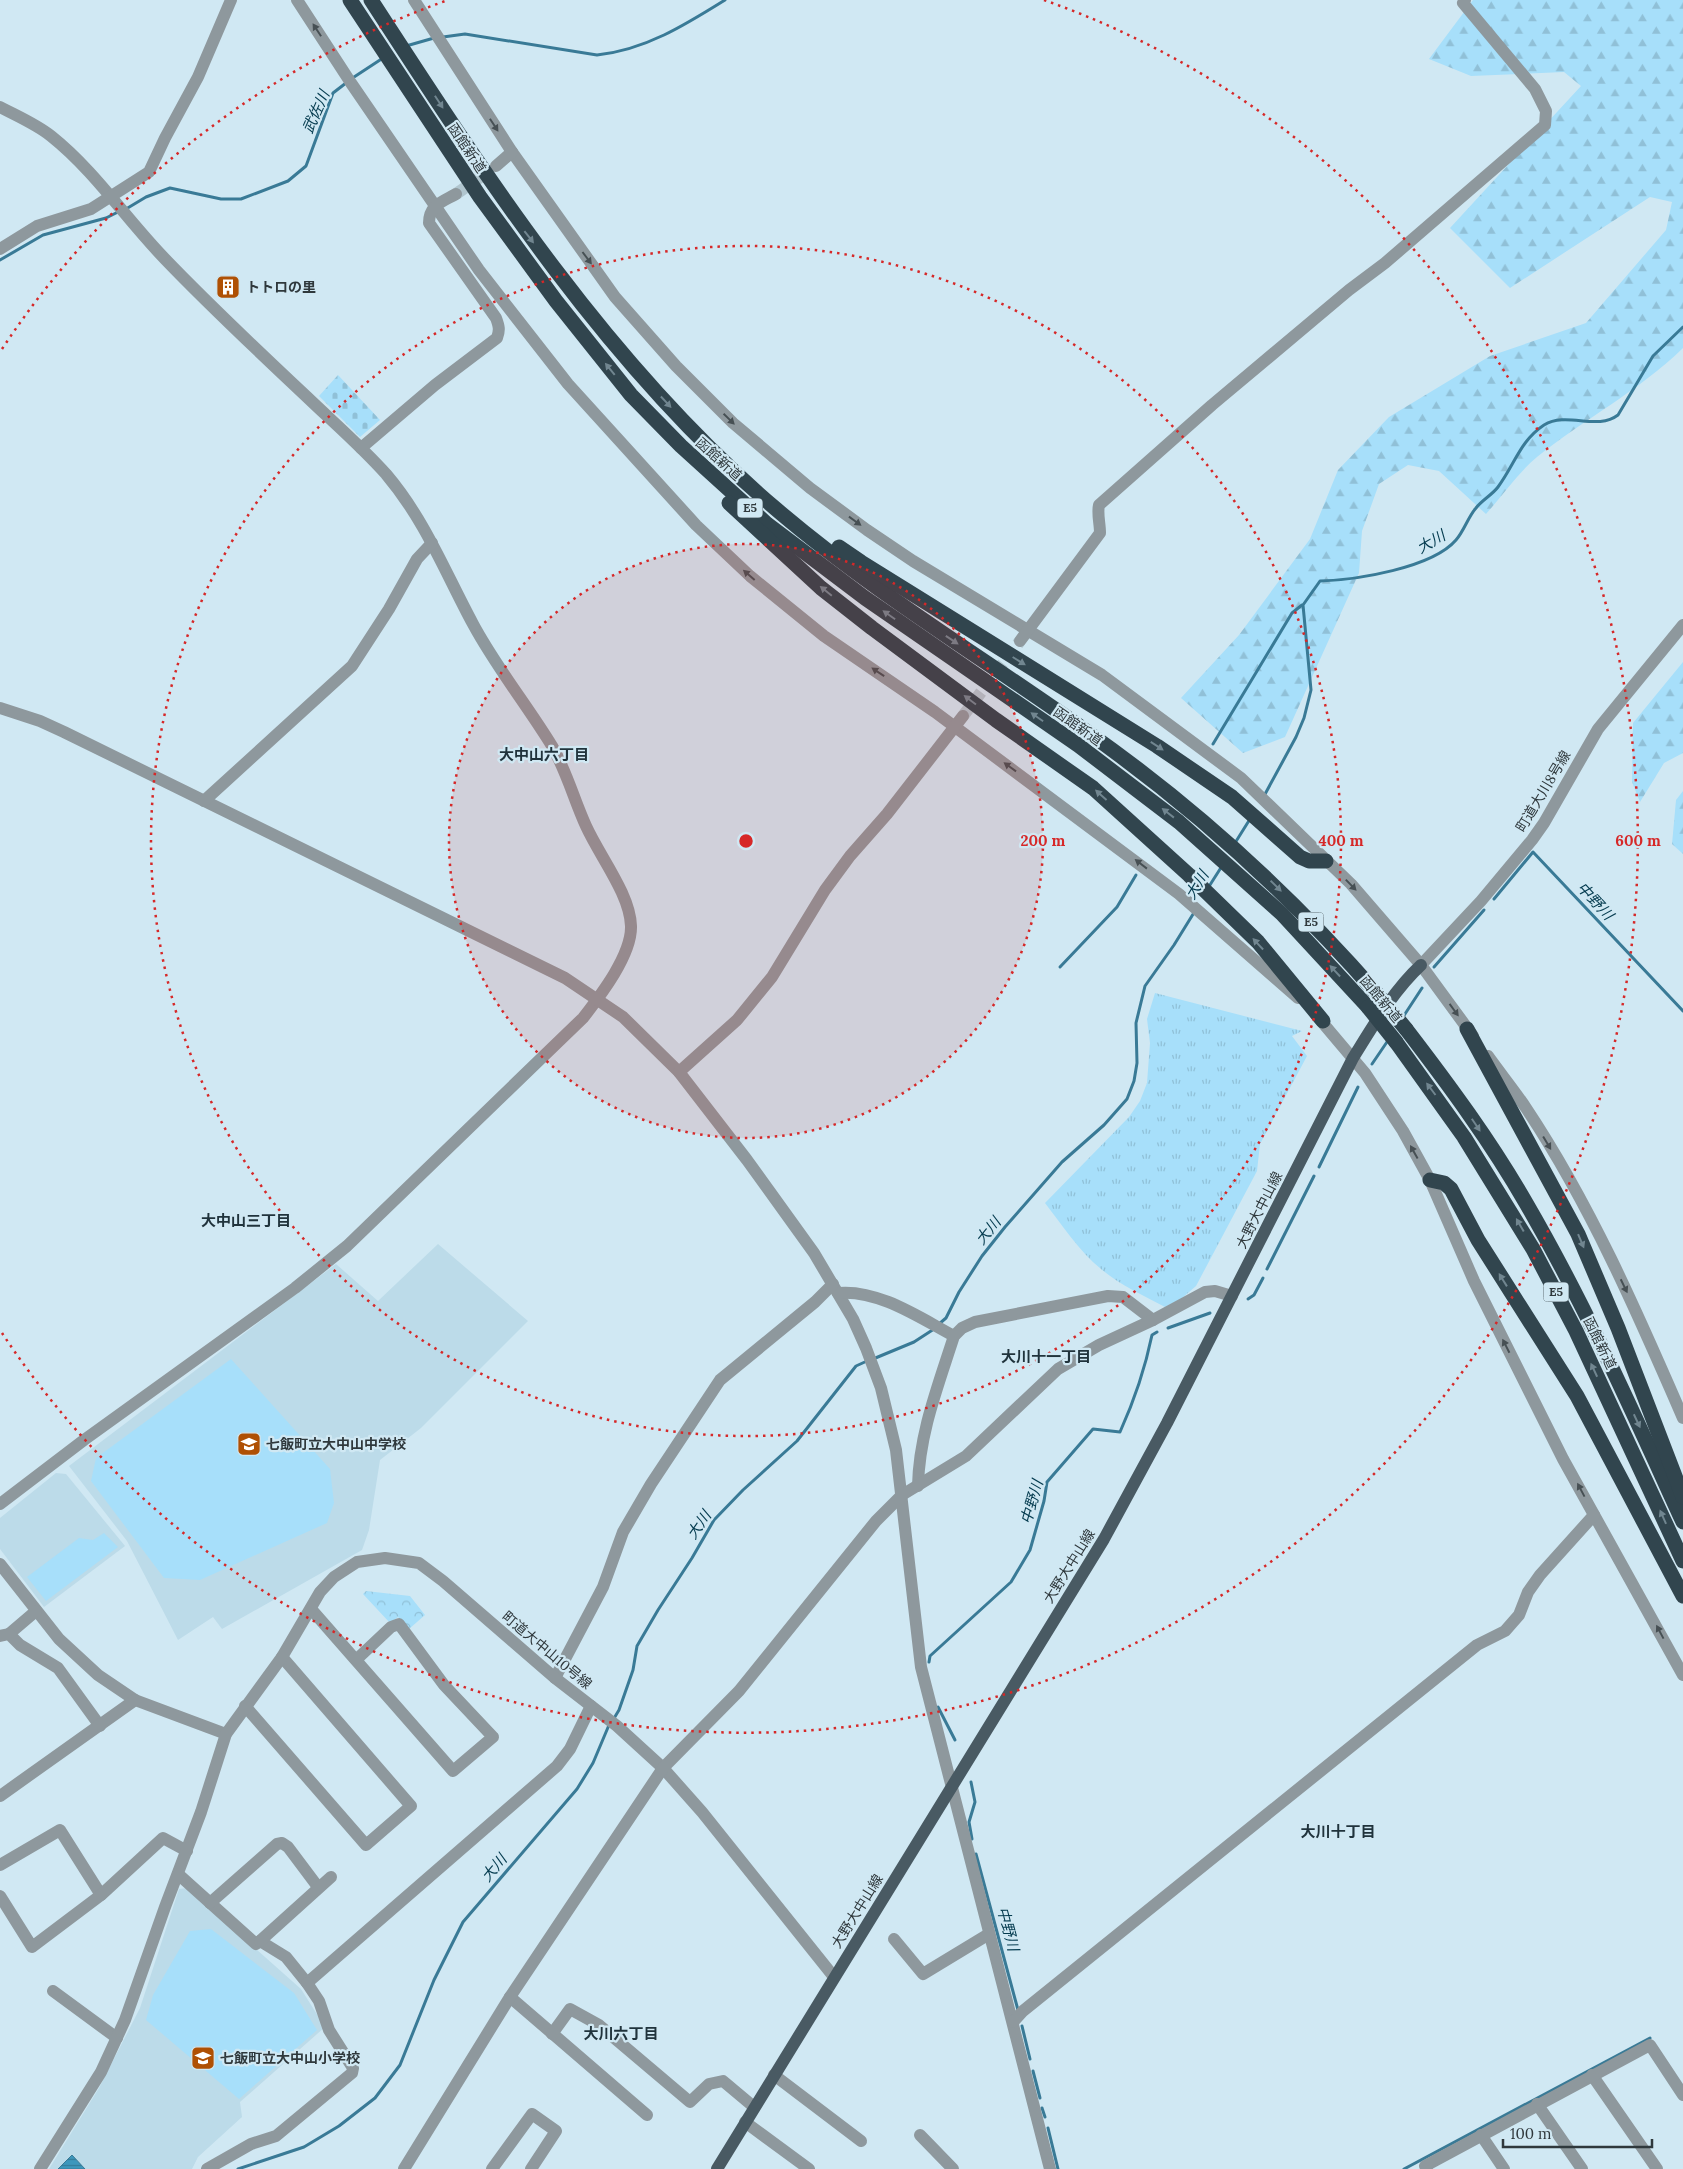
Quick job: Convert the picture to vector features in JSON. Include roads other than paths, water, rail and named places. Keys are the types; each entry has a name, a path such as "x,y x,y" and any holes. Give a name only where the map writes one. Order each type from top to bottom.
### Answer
{"highway":[{"name":"函館新道","path":"350,0 506,233 556,301 631,395 681,446 768,524 865,598 1086,751 1205,844 1288,921 1368,1007 1396,1042 1464,1136 1534,1248 1576,1331 1683,1561"},
{"name":"函館新道","path":"371,0 494,188 532,240 632,364 730,469 779,512 874,587 1087,732 1213,829 1320,931 1378,995 1483,1135 1548,1241 1618,1381 1683,1522"},
{"path":"631,395 678,450 728,502 821,588 988,714 1093,788 1189,875 1258,942 1323,1021"},
{"path":"730,469 861,562 1157,746 1232,797 1300,857 1309,861 1326,861"},
{"path":"1467,1029 1578,1234 1618,1328 1683,1497"},
{"path":"1430,1180 1444,1183 1451,1189 1478,1240 1577,1396 1683,1596"}],"main road":[{"name":"大野大中山線","path":"717,2169 1104,1539 1167,1423 1353,1058 1381,1014 1410,975 1420,965"}],"street":[{"path":"0,249 37,226 113,201 149,172 198,77 231,0"},
{"path":"298,0 351,83 479,270 568,384 696,525 750,576 824,636 955,727 1179,894 1323,1021 1380,1094 1430,1180 1474,1281 1559,1450 1683,1675"},
{"path":"414,0 512,152 573,240 615,296 676,366 733,423 810,488 867,530 913,561 1102,675 1241,778 1351,884 1420,965 1525,1107 1548,1142 1596,1229 1648,1335 1683,1418"},
{"path":"1020,641 1100,533 1097,513 1099,504 1212,405 1349,290 1385,264 1545,125 1546,111 1535,89 1463,3 1465,0"},
{"path":"0,107 48,133 89,171 163,258 361,448 387,476 423,525 474,626 553,749 575,795 585,824 624,897 630,911 631,931 624,954 598,999 584,1018 347,1246 295,1288 84,1440 0,1504"},
{"path":"496,166 512,152"},
{"path":"361,448 435,385 497,338 499,326 496,318 429,223 429,215 435,206 456,194"},
{"path":"204,801 352,666 389,609 417,559 432,543"},
{"name":"町道大川8号線","path":"1420,965 1481,901 1532,840 1544,823 1598,729 1683,625"},
{"path":"0,708 40,721 509,950 564,978 598,999 629,1022 679,1072 747,1160 814,1253 836,1288 866,1348 888,1414 902,1495 913,1610 921,1667 988,1934 1013,2022 1050,2169"},
{"path":"679,1072 738,1020 772,977 825,890 963,716"},
{"path":"555,1678 603,1587 622,1532 651,1484 720,1380 815,1302 836,1288 871,1295 943,1330 962,1328 975,1322 1108,1296 1123,1297 1153,1320"},
{"path":"404,2169 510,1997 663,1768 739,1691 876,1521 902,1495 966,1456 1058,1369 1099,1345 1153,1320 1205,1292 1215,1290 1232,1296"},
{"path":"918,1486 921,1448 943,1330"},
{"path":"1013,2022 1023,2011 1477,1645 1505,1631 1519,1616 1528,1592 1540,1575 1594,1514"},
{"name":"町道大中山10号線","path":"40,2169 101,2072 117,2038 201,1812 226,1734 244,1706 282,1657 320,1592 334,1577 357,1562 385,1558 410,1560 419,1563 443,1581 555,1678 617,1726 663,1768 702,1812 834,1977"},
{"path":"0,1564 36,1611 76,1656 98,1675 136,1700 226,1734"},
{"path":"311,1609 454,1771 493,1737 444,1685 399,1624 391,1626 356,1659"},
{"path":"36,1611 5,1635 58,1668 100,1726"},
{"path":"244,1706 366,1845 411,1806 282,1657"},
{"path":"0,1796 136,1700"},
{"path":"306,1983 557,1766 596,1709"},
{"path":"0,1865 60,1830 101,1894"},
{"path":"0,1896 32,1947 101,1894 163,1838 187,1851"},
{"path":"210,1903 277,1844 282,1843 288,1847 318,1887"},
{"path":"178,1874 256,1944 330,1877"},
{"path":"894,1938 923,1974 988,1934"},
{"path":"207,2169 251,2144 276,2136 352,2073 352,2068 329,2030 320,2001 286,1957 260,1941"},
{"path":"53,1991 117,2038"},
{"path":"510,1997 647,2115"},
{"path":"552,2034 570,2009 599,2025 690,2102 709,2084 723,2082 754,2107"},
{"path":"1427,2169 1424,2166 1650,2044 1683,2095"},
{"path":"774,2075 861,2141"},
{"path":"1592,2075 1657,2169"},
{"path":"1537,2104 1582,2169"},
{"path":"492,2169 532,2114 556,2131 531,2169"},
{"path":"746,2122 810,2169"},
{"path":"920,2134 953,2169"},
{"path":"1481,2135 1504,2169"}],"waterway":[{"name":"武佐川","path":"443,37 465,34 597,55 632,48 648,42 680,27 725,0"},
{"name":"武佐川","path":"406,46 434,38"},
{"name":"武佐川","path":"351,79 383,58"},
{"name":"武佐川","path":"126,209 146,197 170,188 221,199 241,199 288,181 306,166 333,93 346,83"},
{"name":"武佐川","path":"0,260 43,235 106,218 120,211"},
{"name":"大川","path":"1264,796 1296,737 1304,718 1311,690 1303,605 1320,581 1353,578 1392,571 1430,558 1445,550 1459,536 1478,505 1498,487 1523,446 1536,431 1553,421 1591,422 1610,419 1618,415 1653,356 1683,327"},
{"path":"1213,744 1292,613 1302,605"},
{"name":"大川","path":"1235,843 1250,819"},
{"name":"中野川","path":"1494,899 1533,852 1683,1011"},
{"name":"大川","path":"1208,888 1222,866"},
{"path":"1060,967 1117,907 1136,875"},
{"name":"中野川","path":"1434,967 1484,910"},
{"name":"大川","path":"939,1324 946,1318 959,1292 982,1256 1005,1227 1062,1162 1104,1125 1127,1099 1134,1081 1137,1063 1136,1023 1145,986 1195,911"},
{"name":"中野川","path":"1403,1017 1422,988"},
{"name":"中野川","path":"1372,1064 1389,1039"},
{"name":"中野川","path":"1319,1167 1358,1087"},
{"name":"中野川","path":"1267,1269 1314,1176"},
{"name":"中野川","path":"1248,1299 1254,1295 1263,1278"},
{"name":"中野川","path":"1168,1328 1210,1313"},
{"name":"大川","path":"873,1359 914,1342 934,1329"},
{"name":"中野川","path":"929,1662 930,1656 1011,1582 1030,1550 1044,1501 1047,1482 1093,1429 1120,1432 1139,1385 1152,1335 1157,1332"},
{"name":"大川","path":"613,1720 619,1710 633,1670 637,1646 714,1520 743,1490 797,1441 856,1366 867,1361"},
{"name":"中野川","path":"938,1707 955,1740"},
{"name":"大川","path":"238,2169 304,2147 339,2126 375,2098 400,2065 434,1980 463,1922 577,1789 593,1763 609,1725"},
{"name":"中野川","path":"971,1782 975,1802 969,1822 972,1839"},
{"name":"中野川","path":"976,1854 1018,2010"},
{"name":"中野川","path":"1022,2026 1030,2059"},
{"path":"1404,2169 1650,2038"},
{"name":"中野川","path":"1033,2071 1040,2098"},
{"name":"中野川","path":"1042,2108 1045,2117"},
{"name":"中野川","path":"1048,2128 1058,2169"}],"tunnel":[{"path":"456,194 492,169"},
{"path":"963,716 1020,641"}],"place":[{"name":"トトロの里","path":"228,287"},
{"name":"七飯町立大中山中学校","path":"249,1444"},
{"name":"七飯町立大中山小学校","path":"203,2058"}],"district":[{"name":"大中山六丁目","path":"544,755"},
{"name":"大中山三丁目","path":"246,1221"},
{"name":"大川十一丁目","path":"1046,1357"},
{"name":"大川十丁目","path":"1338,1832"},
{"name":"大川六丁目","path":"621,2034"}]}
